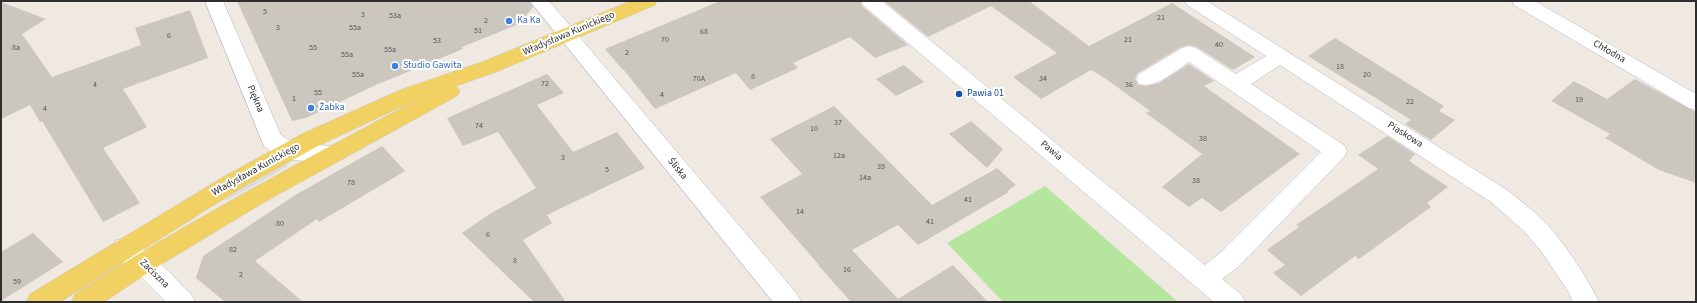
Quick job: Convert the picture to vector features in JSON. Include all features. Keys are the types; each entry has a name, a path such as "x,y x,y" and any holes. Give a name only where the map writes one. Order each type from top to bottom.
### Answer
{"main road":[{"name":"Władysława Kunickiego","path":"39,302 124,248 233,182 288,151 408,95 489,67 648,1"},
{"name":"Władysława Kunickiego","path":"84,302 143,264 247,202 331,154 442,96 489,67"}],"street":[{"name":"Piękna","path":"214,1 272,140 288,151"},
{"name":"Śliska","path":"539,1 788,302"},
{"name":"Pawia","path":"870,1 1232,302"},
{"name":"Piaskowa","path":"1194,1 1499,196 1532,224 1577,284 1586,302"},
{"name":"Chłodna","path":"1521,1 1696,103"},
{"path":"1146,79 1190,53 1336,151 1229,260 1204,279"},
{"path":"1236,84 1281,56"},
{"path":"288,151 331,154"},
{"name":"Zaciszna","path":"124,248 143,264 182,302"}],"green space":[{"path":"1045,186 1178,302 1003,302 947,243"}],"shaded area":[{"path":"287,163 285,168 230,199 222,199 223,197"}],"building":[{"path":"237,1 529,1 533,7 519,24 462,47 463,49 376,85 306,118 292,121"},
{"path":"720,1 860,1 862,6 908,45 875,58 850,37 793,63 798,68 750,90 736,73 655,109 605,49"},
{"path":"884,1 1029,1 1089,46 1172,3 1255,57 1233,70 1197,47 1189,45 1181,47 1138,73 1135,78 1138,85 1146,86 1159,83 1189,64 1214,81 1204,86 1300,154 1221,212 1202,198 1189,207 1162,187 1202,154 1146,113 1150,111 1106,79 1091,70 1041,99 1013,77 1057,53 991,6 928,37"},
{"path":"1,2 46,19 22,34 52,77 141,45 135,28 190,10 208,58 123,89 147,127 103,148 140,203 103,222 42,121 40,122 30,105 1,119"},
{"path":"1335,38 1444,106 1439,111 1455,120 1431,140 1405,124 1411,120 1308,56"},
{"path":"904,65 924,82 896,96 876,79"},
{"path":"547,74 564,93 537,105 573,152 617,132 645,168 547,215 552,223 523,240 566,302 534,302 462,233 488,215 536,188 498,132 463,146 447,118"},
{"path":"1635,79 1696,112 1696,183 1659,170 1605,138 1610,134 1551,101 1574,81 1607,99"},
{"path":"834,106 932,205 997,168 1016,185 1007,191 1009,192 918,245 898,225 852,250 898,299 953,265 988,302 851,302 760,197 802,174 770,139"},
{"path":"971,121 1003,149 987,168 949,134"},
{"path":"1387,136 1415,154 1409,161 1448,187 1427,203 1431,207 1359,259 1355,256 1301,296 1273,273 1285,265 1267,250 1299,227 1296,225 1378,169 1358,155"},
{"path":"382,146 405,171 319,222 317,219 255,261 303,302 225,302 196,278 203,256 297,194"},
{"path":"33,233 63,262 1,301 1,252"}],"place":[{"name":"Ka Ka","path":"509,21"},
{"name":"Studio Gawita","path":"395,66"},
{"name":"Pawia 01","path":"959,94"},
{"name":"Żabka","path":"311,108"}]}
